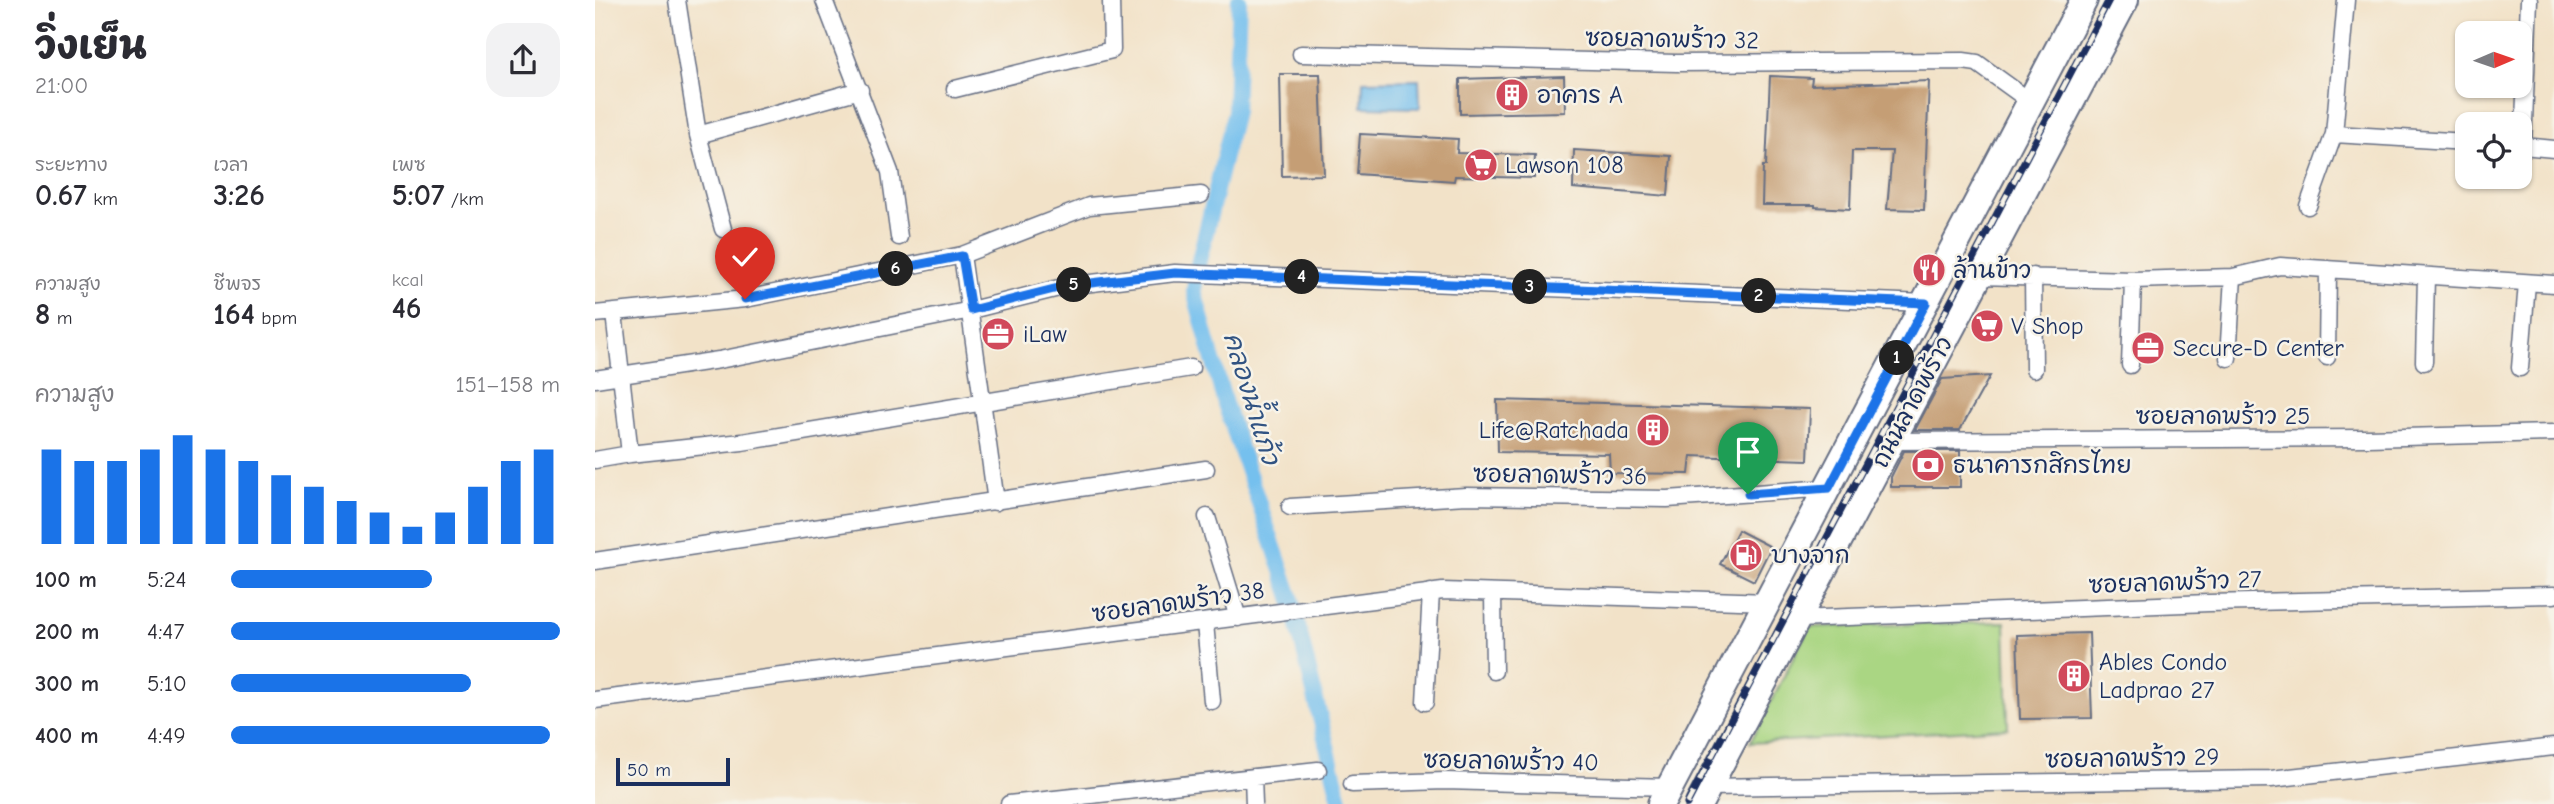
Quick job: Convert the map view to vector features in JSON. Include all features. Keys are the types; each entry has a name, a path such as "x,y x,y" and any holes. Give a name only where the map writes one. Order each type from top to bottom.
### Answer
{"main road":[{"name":"ถนนลาดพร้าว","path":"1665,795 2084,0"},
{"name":"ถนนลาดพร้าว","path":"1703,795 2125,0"}],"street":[{"path":"677,0 698,135 723,229"},
{"path":"824,0 890,172 899,237"},
{"path":"955,89 1112,50 1111,0"},
{"path":"2308,206 2334,134 2346,0"},
{"path":"2524,112 2529,0"},
{"name":"ซอยลาดพร้าว 32","path":"1301,54 1677,63 1963,61 1977,64 2031,102"},
{"path":"698,135 860,90"},
{"path":"2334,134 2455,141"},
{"path":"2532,147 2554,149"},
{"path":"595,314 745,299 962,256 1089,206 1201,195"},
{"path":"962,256 996,502"},
{"path":"1979,276 2133,280 2233,277 2280,266 2554,284"},
{"path":"2327,357 2328,269"},
{"path":"595,379 719,360 971,310 1066,286 1175,273 1926,303"},
{"path":"2033,276 2034,369"},
{"path":"2424,362 2426,276"},
{"path":"2228,358 2233,277"},
{"path":"2130,365 2133,280"},
{"path":"2520,368 2527,283"},
{"path":"614,313 630,453"},
{"path":"595,460 630,453 742,442 1191,368"},
{"name":"ซอยลาดพร้าว 25","path":"1892,441 2368,438 2554,433"},
{"path":"595,561 1206,470"},
{"name":"ซอยลาดพร้าว 36","path":"1290,507 1466,496 1667,499 1829,488"},
{"path":"1207,517 1238,618"},
{"path":"1425,702 1431,592"},
{"name":"ซอยลาดพร้าว 38","path":"595,700 1431,592 1769,602"},
{"path":"1493,593 1495,671"},
{"name":"ซอยลาดพร้าว 27","path":"1797,618 2209,603 2554,595"},
{"path":"1205,623 1212,701"},
{"name":"ซอยลาดพร้าว 29","path":"1703,795 2271,779 2554,747"},
{"path":"1009,804 1318,770"},
{"path":"1253,777 1254,804"},
{"name":"ซอยลาดพร้าว 40","path":"1352,784 1445,781 1665,795"}],"green space":[{"path":"2005,622 2008,728 1750,743 1809,627"}],"water":[{"path":"1419,80 1420,108 1362,107 1363,81"}],"building":[{"path":"1280,74 1320,74 1324,175 1282,176"},
{"name":"อาคาร A","path":"1564,76 1565,112 1460,114 1460,79"},
{"path":"1770,76 1812,78 1811,85 1929,81 1924,210 1887,209 1892,151 1852,151 1850,209 1815,205 1762,205"},
{"path":"1360,134 1458,139 1457,153 1535,155 1534,178 1455,176 1454,181 1357,174"},
{"path":"1574,150 1671,156 1668,196 1573,188"},
{"path":"1990,376 1960,430 1915,430 1942,379"},
{"name":"Life@Ratchada","path":"1497,400 1810,409 1808,460 1691,456 1689,474 1610,473 1609,454 1498,452"},
{"name":"ธนาคารกสิกรไทย","path":"1904,451 1960,451 1960,487 1891,487 1891,477"},
{"name":"บางจาก","path":"1738,530 1771,547 1754,581 1720,564"},
{"path":"2089,633 2092,718 2020,719 2017,635"}],"waterway":[{"name":"คลองน้ำแก้ว","path":"1239,0 1235,111 1194,291 1225,404 1291,597 1341,804"}],"railway":[{"path":"1687,804 2109,0"}],"place":[{"name":"อาคาร A","path":"1512,95"},
{"name":"Lawson 108","path":"1481,165"},
{"name":"ล้านข้าว","path":"1929,270"},
{"name":"V Shop","path":"1987,326"},
{"name":"iLaw","path":"998,334"},
{"name":"Secure-D Center","path":"2148,348"},
{"name":"Life@Ratchada","path":"1653,430"},
{"name":"ธนาคารกสิกรไทย","path":"1928,465"},
{"name":"บางจาก","path":"1746,555"},
{"name":"Ables Condo Ladprao 27","path":"2074,676"}],"route":[{"path":"745,299 962,256 971,310 1066,286 1175,273 1926,303 1829,488 1748,494"}]}
